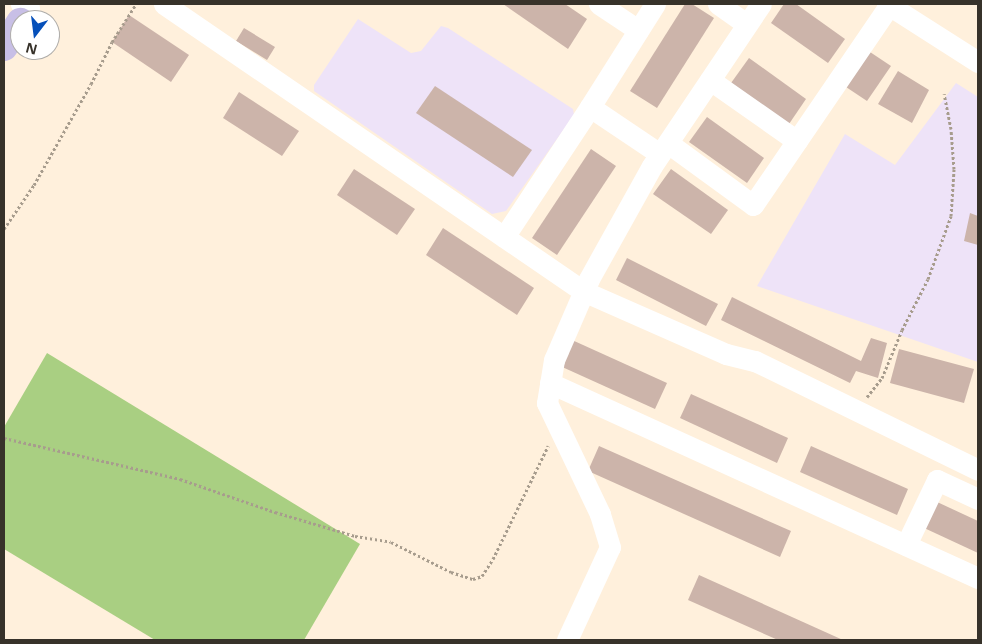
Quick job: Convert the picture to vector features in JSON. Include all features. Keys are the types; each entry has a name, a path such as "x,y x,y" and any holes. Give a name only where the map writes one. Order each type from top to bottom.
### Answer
{"street":[{"path":"164,4 583,292 726,354 755,361 978,470"},
{"path":"599,4 638,30"},
{"path":"504,237 655,4"},
{"path":"718,4 747,24"},
{"path":"567,640 610,547 600,514 547,403 554,360 583,292 664,148 761,4"},
{"path":"590,107 664,148 753,204 889,4 978,62"},
{"path":"710,80 797,141"},
{"path":"550,383 978,578"},
{"path":"906,545 937,480 978,500"}],"path":[{"path":"4,229 34,185 92,84 112,42 136,4"},
{"path":"850,409 863,402 882,378 902,330 928,278 951,216 954,169 951,129 944,94"},
{"path":"4,438 180,479 275,512 355,536 391,542 451,572 473,579 482,576 493,559 558,426"}],"shaded area":[{"path":"358,19 411,53 421,51 441,26 448,28 573,109 574,115 506,211 492,214 314,91 314,85"},
{"path":"956,83 978,97 978,362 757,286 845,134 895,165"}],"green space":[{"path":"47,353 360,544 304,640 155,640 4,549 4,427"}],"building":[{"path":"503,4 565,4 587,19 568,49"},
{"path":"685,4 692,4 714,18 657,108 630,91"},
{"path":"784,4 796,4 845,39 828,63 771,23"},
{"path":"129,15 189,55 171,82 112,42"},
{"path":"244,28 275,47 267,60 236,41"},
{"path":"867,50 891,66 867,101 843,85"},
{"path":"749,58 806,99 789,124 731,83"},
{"path":"898,71 929,90 912,123 878,104"},
{"path":"435,86 532,150 513,177 416,113"},
{"path":"239,92 299,131 282,156 223,118"},
{"path":"707,117 764,158 747,183 689,142"},
{"path":"591,149 616,166 557,255 532,238"},
{"path":"354,169 415,209 397,235 337,195"},
{"path":"671,169 728,210 711,234 653,194"},
{"path":"970,213 978,216 978,245 964,241"},
{"path":"443,228 534,288 517,315 426,255"},
{"path":"627,258 718,304 706,326 616,280"},
{"path":"732,297 861,361 871,338 887,343 878,378 856,371 850,383 721,320"},
{"path":"572,340 667,383 655,409 560,366"},
{"path":"899,349 974,369 964,403 890,383"},
{"path":"691,394 788,438 777,463 680,418"},
{"path":"599,446 791,531 780,557 588,471"},
{"path":"811,446 908,489 897,515 800,472"},
{"path":"935,501 978,521 978,553 922,527"},
{"path":"699,575 843,640 778,640 688,600"}]}
